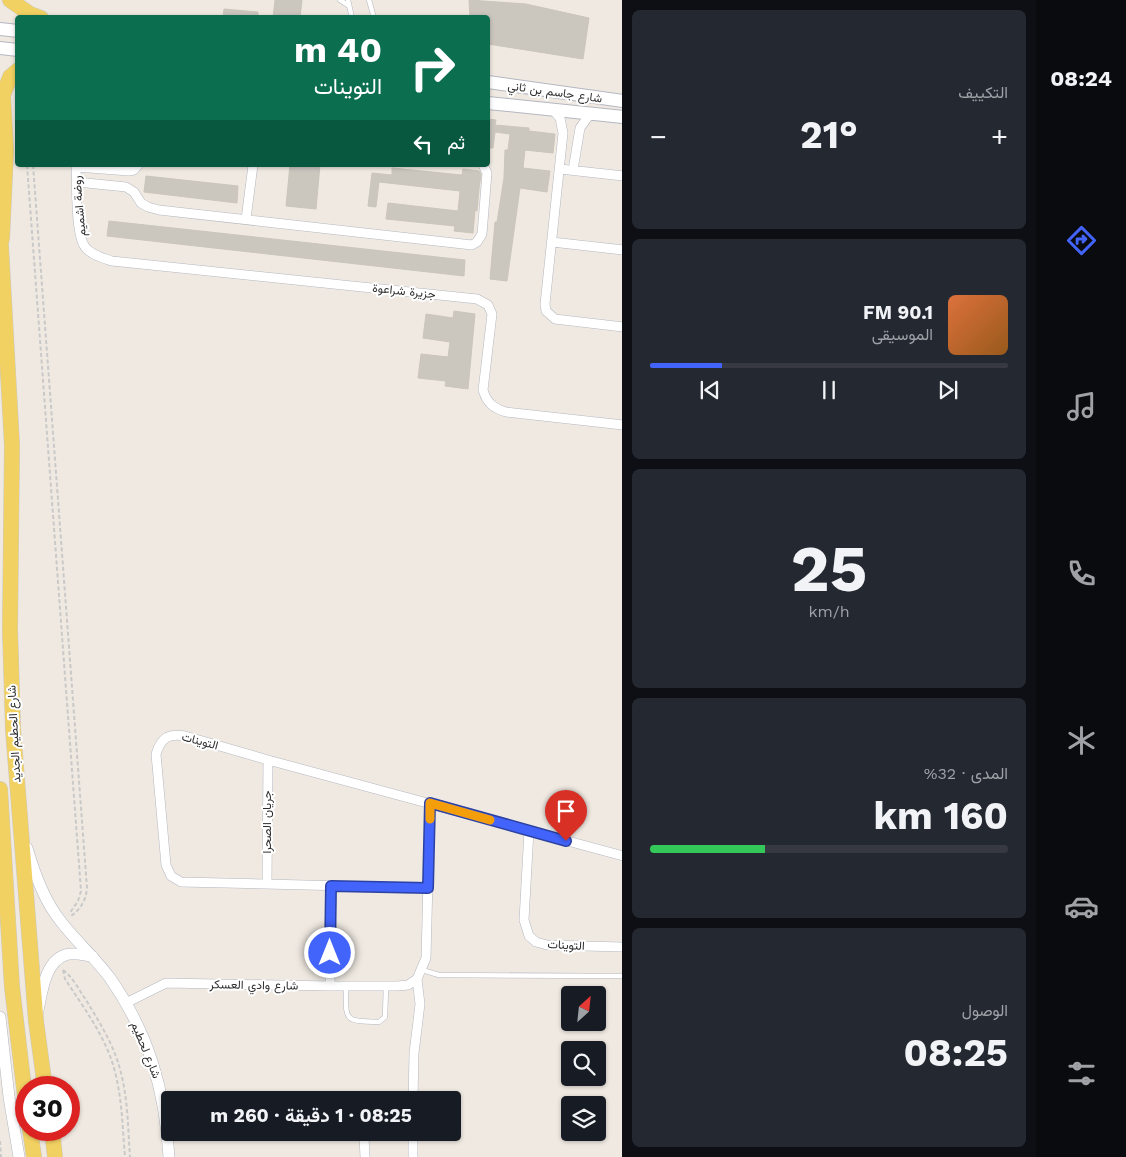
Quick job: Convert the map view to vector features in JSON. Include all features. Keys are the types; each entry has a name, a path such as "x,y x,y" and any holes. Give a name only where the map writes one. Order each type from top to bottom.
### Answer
{"main road":[{"path":"10,0 33,15"},
{"path":"0,29 15,31"},
{"path":"0,48 15,50"},
{"path":"2,248 6,151 3,95 10,77 15,73"},
{"name":"شارع جاسم بن ثاني","path":"490,82 622,101"},
{"name":"شارع جاسم بن ثاني","path":"490,103 622,117"},
{"name":"شارع الحطيم الجديد","path":"0,229 2,298 12,445 11,663 13,729 36,1021 43,1076"},
{"name":"شارع الحطيم الجديد","path":"0,789 12,987 23,1076"},
{"path":"32,1141 34,1157"},
{"path":"53,1141 55,1157"}],"street":[{"path":"553,110 560,118 563,128 545,308 548,315 554,319 622,327"},
{"path":"573,170 580,128 590,114"},
{"name":"روضة اشميم","path":"76,167 80,232 85,247"},
{"path":"87,167 129,171 136,167"},
{"path":"246,219 252,167"},
{"path":"77,182 126,187 134,192 141,203 148,208 160,210 472,245 477,242 482,234 487,173 484,167"},
{"path":"560,169 622,176"},
{"path":"552,242 622,250"},
{"name":"جزيرة شراعوة","path":"85,247 98,256 112,261 477,299 488,305 492,314 483,390 490,404 506,412 622,426"},
{"name":"التوينات","path":"428,888 181,882 171,876 166,865 156,754 160,744 164,737 174,734 185,736 622,856"},
{"name":"جريان الصحرا","path":"267,884 268,760"},
{"path":"413,1091 414,1053 420,1004 417,979 426,958 430,803"},
{"name":"شارع لحطيم","path":"21,830 39,885 62,923 110,978 126,1003 144,1038 160,1085 166,1116 169,1157"},
{"name":"التوينات","path":"528,831 524,920 529,936 536,942 547,945 622,947"},
{"path":"330,986 331,886"},
{"path":"36,1021 43,989 53,964 64,955 92,956"},
{"name":"شارع وادي العسكر","path":"126,1003 166,983 386,986 408,985 417,979"},
{"path":"0,1018 4,1093 19,1157"},
{"path":"364,1141 365,1157"},
{"path":"413,1141 413,1157"}],"lane":[{"path":"340,0 350,7"},
{"path":"348,0 351,15"},
{"path":"369,0 373,15"},
{"path":"422,970 436,975 622,976"},
{"path":"346,986 346,1011 348,1017 356,1022 379,1022 385,1017 386,986"}],"path":[{"path":"27,167 81,891 78,901 66,918 82,906 87,888 33,167"},
{"path":"125,1157 119,1090 111,1058 98,1030 64,979 63,970 70,976 97,1018 115,1053 125,1090 130,1157"},
{"path":"0,1141 1,1157"}],"building":[{"path":"275,0 302,0 300,15 273,15"},
{"path":"469,0 526,4 589,18 583,59 490,44 490,15 470,15"},
{"path":"224,9 258,12 258,15 223,15"},
{"path":"490,119 496,120 495,125 529,128 529,131 555,134 553,153 525,150 523,168 550,171 547,192 520,188 507,281 490,279 495,222 497,222 504,178 505,150 508,150 510,134 495,132 493,148 490,148"},
{"path":"290,167 320,167 316,209 286,206"},
{"path":"392,168 462,175 463,169 479,171 481,174 473,233 454,231 455,226 386,219 388,203 458,211 460,191 379,182 376,207 368,206 372,173 392,175"},
{"path":"146,176 238,186 237,203 144,192"},
{"path":"109,221 465,260 464,276 107,236"},
{"path":"454,311 475,314 468,389 445,386 446,381 418,378 421,354 448,357 450,342 423,338 426,314 453,318"}],"slow traffic":[{"path":"430,819 430,803 490,820"}],"route":[{"path":"330,953 331,886 428,888 430,803 566,841"}]}
